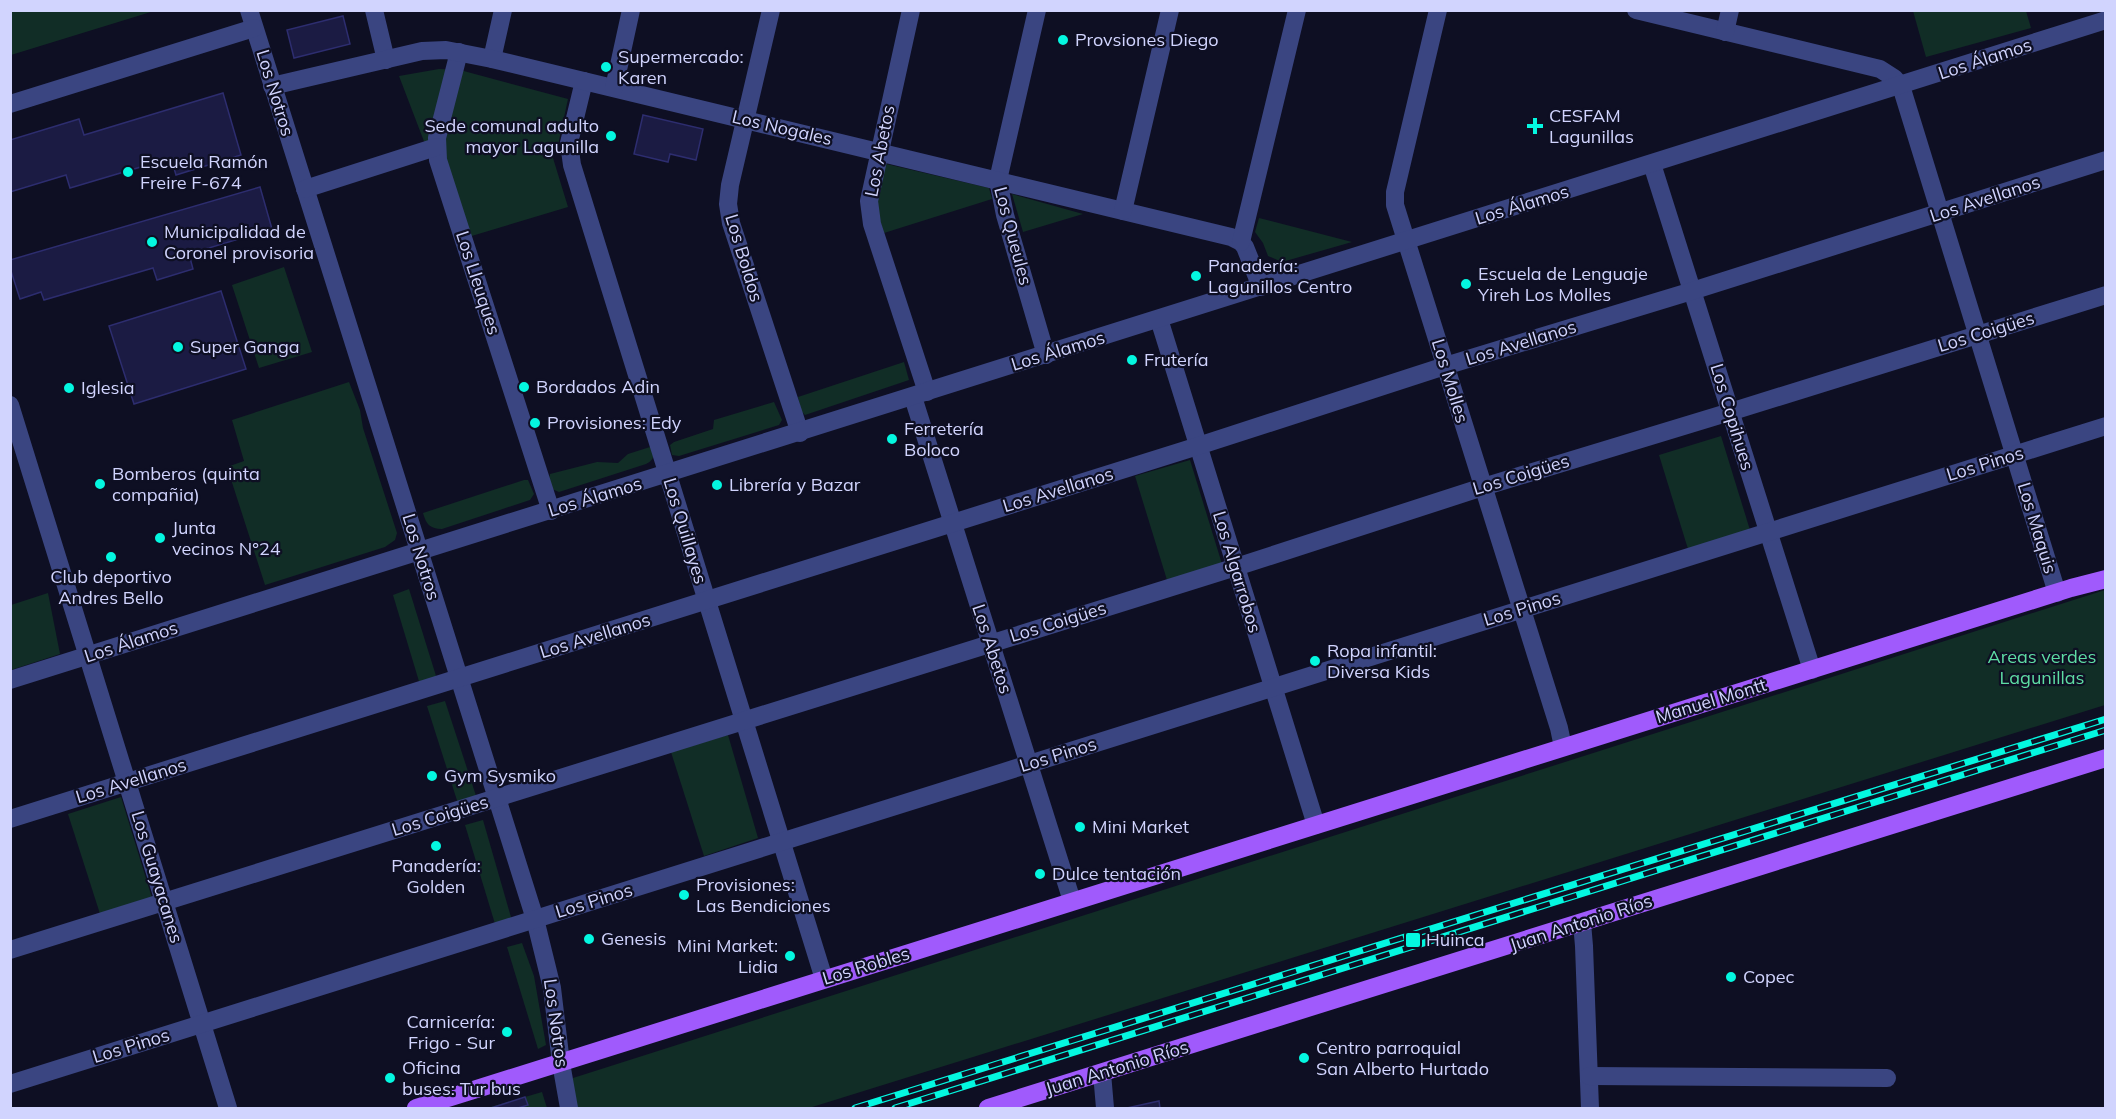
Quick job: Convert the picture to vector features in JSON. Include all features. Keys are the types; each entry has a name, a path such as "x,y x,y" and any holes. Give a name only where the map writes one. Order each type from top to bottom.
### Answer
{"main road":[{"name":"Manuel Montt","path":"1316,825 2106,579"},
{"name":"Juan Antonio Ríos","path":"988,1108 2106,758"},
{"name":"Los Robles","path":"416,1108 1316,825"}],"street":[{"path":"374,10 386,60"},
{"path":"492,59 502,10"},
{"path":"614,88 632,10"},
{"name":"Los Boldos","path":"771,10 730,185 729,214 800,432"},
{"name":"Los Abetos","path":"911,10 870,189 870,214 953,523 1072,901"},
{"name":"Los Queules","path":"1037,10 998,180 1005,215 1046,355"},
{"path":"1123,211 1170,10"},
{"path":"1261,287 1250,257 1241,242 1298,10"},
{"name":"Los Molles","path":"1438,10 1395,192 1396,211 1559,728 1563,747"},
{"path":"1636,10 1880,69 1894,78 1901,86"},
{"path":"1725,32 1730,10"},
{"path":"10,104 251,19"},
{"name":"Los Notros","path":"251,19 535,919 552,988 569,1108"},
{"name":"Los Álamos","path":"10,680 2106,20"},
{"name":"Los Nogales","path":"272,87 422,51 459,52 998,180 1231,237 1241,242"},
{"name":"Los Lleuques","path":"459,52 436,147 438,160 551,511"},
{"name":"Los Quillayes","path":"584,81 570,136 570,158 824,979"},
{"name":"Los Maquis","path":"1901,86 2057,593"},
{"path":"305,189 436,147"},
{"name":"Los Avellanos","path":"10,819 2106,160"},
{"name":"Los Copihues","path":"1652,164 1812,670"},
{"name":"Los Coigües","path":"10,950 1236,567 1483,487 2106,295"},
{"name":"Los Algarrobos","path":"1159,319 1316,825"},
{"name":"Los Guayacanes","path":"10,405 228,1108"},
{"name":"Los Pinos","path":"10,1084 2106,426"},
{"path":"1582,923 1590,1108"},
{"path":"1102,1073 1105,1108"},
{"path":"1589,1076 1887,1078"}],"green space":[{"path":"11,10 154,10 154,11 11,55"},
{"path":"1913,11 2026,11 2031,28 1926,57"},
{"path":"439,69 460,70 568,99 553,158 568,207 465,238 399,76"},
{"path":"882,163 989,188 992,199 884,233 877,211"},
{"path":"1012,194 1083,214 1023,232"},
{"path":"1259,218 1352,242 1282,262 1268,256 1255,232"},
{"path":"284,267 312,352 259,368 232,285"},
{"path":"904,362 909,380 805,415 801,411 798,397"},
{"path":"349,382 360,410 363,428 397,533 395,540 385,547 265,585 227,467 244,461 232,420"},
{"path":"774,402 782,420 779,425 679,456 672,455 670,445 713,429 714,420"},
{"path":"1721,436 1754,543 1692,562 1659,455"},
{"path":"650,447 653,457 646,464 559,492 552,489 550,474 597,462 618,463 628,454"},
{"path":"1190,460 1222,564 1167,580 1135,476"},
{"path":"528,480 534,494 530,500 442,529 432,527 424,517 423,513"},
{"path":"409,589 441,692 424,698 393,595"},
{"name":"Areas verdes Lagunillas","path":"2105,590 2105,705 809,1108 575,1108 572,1101 573,1078"},
{"path":"48,593 60,654 11,670 11,605"},
{"path":"445,701 480,808 461,813 427,706"},
{"path":"728,735 758,838 704,856 671,752"},
{"path":"121,797 152,898 101,917 68,814"},
{"path":"483,820 515,931 499,937 465,825"},
{"path":"522,943 534,976 546,1045 538,1049 507,947"},
{"path":"542,1092 547,1108 487,1108"}],"building":[{"path":"343,16 350,44 294,58 287,30"},
{"path":"223,93 241,155 176,175 171,158 70,188 66,175 10,192 10,140 79,119 84,135"},
{"path":"643,115 703,129 696,160 670,154 668,162 634,154"},
{"name":"Municipalidad de Coronel provisoria","path":"260,187 272,229 189,254 193,269 157,280 153,268 44,300 41,292 20,299 10,268 10,260"},
{"name":"Super Ganga","path":"221,291 246,369 134,404 109,326"},
{"path":"525,1097 528,1105 518,1108 491,1108"},
{"path":"1159,1101 1160,1108 1127,1108"}],"railway":[{"path":"855,1108 2106,719"},
{"path":"895,1108 2106,730"}],"place":[{"name":"Provsiones Diego","path":"1063,40"},
{"name":"Supermercado: Karen","path":"606,67"},
{"name":"CESFAM Lagunillas","path":"1535,126"},
{"name":"Sede comunal adulto mayor Lagunilla","path":"611,136"},
{"name":"Escuela Ramón Freire F-674","path":"128,172"},
{"name":"Municipalidad de Coronel provisoria","path":"152,242"},
{"name":"Panadería: Lagunillos Centro","path":"1196,276"},
{"name":"Escuela de Lenguaje Yireh Los Molles","path":"1466,284"},
{"name":"Super Ganga","path":"178,347"},
{"name":"Frutería","path":"1132,360"},
{"name":"Bordados Adin","path":"524,387"},
{"name":"Iglesia","path":"69,388"},
{"name":"Provisiones: Edy","path":"535,423"},
{"name":"Ferretería Boloco","path":"892,439"},
{"name":"Bomberos (quinta compañia)","path":"100,484"},
{"name":"Librería y Bazar","path":"717,485"},
{"name":"Junta vecinos N°24","path":"160,538"},
{"name":"Club deportivo Andres Bello","path":"111,557"},
{"name":"Ropa infantil: Diversa Kids","path":"1315,661"},
{"name":"Gym Sysmiko","path":"432,776"},
{"name":"Mini Market","path":"1080,827"},
{"name":"Panadería: Golden","path":"436,846"},
{"name":"Dulce tentación","path":"1040,874"},
{"name":"Provisiones: Las Bendiciones","path":"684,895"},
{"name":"Genesis","path":"589,939"},
{"name":"Huinca","path":"1413,940"},
{"name":"Mini Market: Lidia","path":"790,956"},
{"name":"Copec","path":"1731,977"},
{"name":"Carnicería: Frigo - Sur","path":"507,1032"},
{"name":"Centro parroquial San Alberto Hurtado","path":"1304,1058"},
{"name":"Oficina buses: Tur bus","path":"390,1078"}]}
